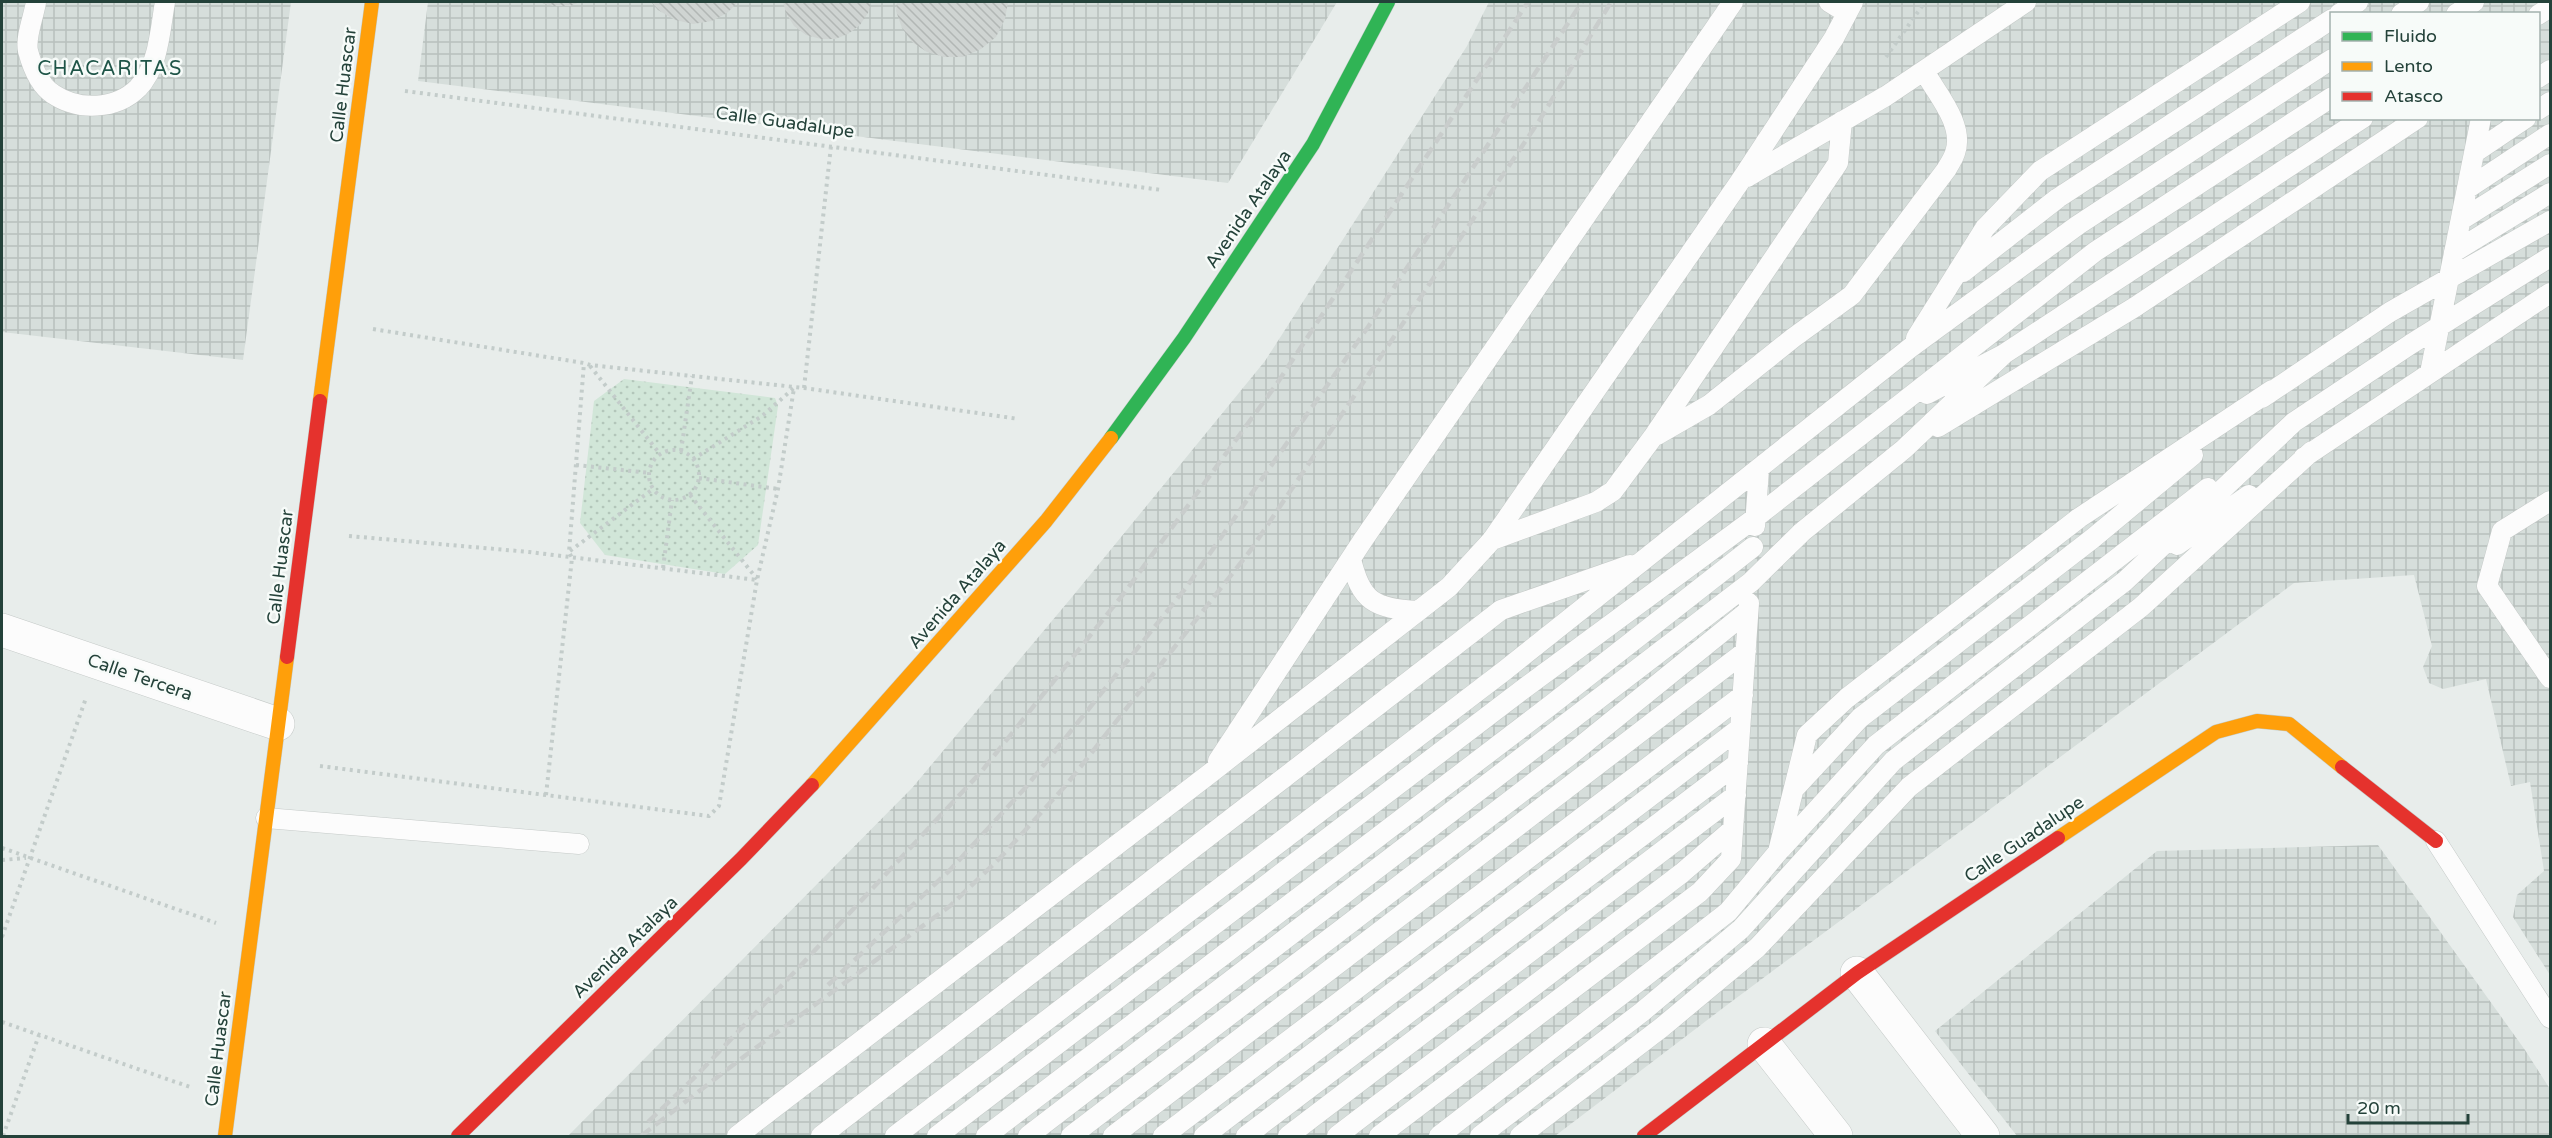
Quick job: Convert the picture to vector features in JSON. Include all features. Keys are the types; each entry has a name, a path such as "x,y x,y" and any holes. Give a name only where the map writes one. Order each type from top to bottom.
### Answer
{"street":[{"name":"Calle Huascar","path":"225,1137 372,2"},
{"name":"Avenida Atalaya","path":"458,1137 741,859 830,766 1046,520 1116,431 1184,338 1313,144 1388,2"},
{"name":"Calle Tercera","path":"2,630 278,724"},
{"name":"Calle Guadalupe","path":"1644,1137 1857,973 2216,732 2257,721 2289,724 2436,841"},
{"path":"1857,973 1983,1137"},
{"path":"1764,1044 1836,1137"}],"lane":[{"path":"36,2 27,49 36,76 52,94 82,106 115,103 138,88 153,63 165,2"},
{"path":"1208,775 1351,558 1734,2"},
{"path":"737,1137 1449,587 1492,540 1741,180 1834,38 1850,7 1829,2"},
{"path":"1741,180 1924,71 2026,2"},
{"path":"1910,348 1985,228 2040,171 2300,2"},
{"path":"2342,12 2358,2"},
{"path":"2404,12 2419,2"},
{"path":"2459,12 2474,2"},
{"path":"1953,280 2058,198 2330,20"},
{"path":"894,1137 1495,678 1910,348 2078,225 2330,60"},
{"path":"1653,437 1709,405 1793,338 1852,295 1946,170 1955,153 1958,138 1954,123 1924,71"},
{"path":"937,1137 1522,690 1755,518 2096,251 2330,98"},
{"path":"1882,418 2004,354 2360,120"},
{"path":"1904,449 2135,307 2415,120"},
{"path":"2430,373 2481,120"},
{"path":"2474,153 2523,120"},
{"path":"1492,540 1596,502 1613,491 1653,437 1838,163 1842,121"},
{"path":"2467,189 2550,134"},
{"path":"2461,220 2550,164"},
{"path":"2454,252 2550,193"},
{"path":"1778,852 1807,735 1847,698 2079,518 2390,312 2550,221"},
{"path":"1439,1137 1728,912 1778,852 1876,745 2294,422 2550,257"},
{"path":"1480,1137 1642,1012 1741,929 1893,761 2125,581 2312,452 2550,293"},
{"path":"1029,1137 1751,582 1802,532 1904,449 2004,354"},
{"path":"1794,790 1860,718 2092,539 2272,390"},
{"path":"2125,581 2294,422"},
{"path":"1520,1137 1661,1028 1757,948 1909,787 2141,607 2312,452"},
{"path":"1379,1137 1700,892 1731,859 1759,469"},
{"path":"2550,501 2502,531 2487,586 2550,678"},
{"path":"986,1137 1551,705 1753,547"},
{"path":"1351,558 1356,583 1371,600 1392,609 1418,611"},
{"path":"821,1137 1501,610 1644,560"},
{"path":"1071,1137 1570,755 1748,611"},
{"path":"1113,1137 1746,651"},
{"path":"1163,1137 1743,695"},
{"path":"1204,1137 1740,728"},
{"path":"1246,1137 1738,763"},
{"path":"1288,1137 1736,795"},
{"path":"266,818 579,844"},
{"path":"1337,1137 1683,873 1733,829"},
{"path":"2436,841 2550,1018"}],"path":[{"name":"Calle Guadalupe","path":"405,91 1162,190"},
{"path":"804,388 831,146"},
{"path":"373,329 590,365 804,388 1019,419"},
{"path":"546,795 572,558 569,552 584,363"},
{"path":"590,365 660,454"},
{"path":"681,451 692,376"},
{"path":"693,459 762,416 794,388"},
{"path":"320,766 709,816 719,806 758,580 778,489 794,388"},
{"path":"681,451 697,464 699,478 695,490 690,495 672,500 658,495 653,489 650,473 654,461 660,454 681,451"},
{"path":"576,465 650,473"},
{"path":"699,478 778,489"},
{"path":"569,552 653,489"},
{"path":"690,495 758,580"},
{"path":"663,568 672,500"},
{"path":"349,536 572,558 758,580"},
{"path":"2,937 98,663"},
{"path":"2,848 251,935"},
{"path":"2,860 29,858"},
{"path":"2,1022 230,1101"},
{"path":"3,1137 39,1035"}],"shaded area":[{"path":"2,2 291,2 243,360 2,332"},
{"path":"428,2 1337,2 1228,183 418,81"},
{"path":"1489,2 2550,2 2550,975 2513,917 2517,895 2544,871 2530,782 2511,786 2486,679 2443,689 2429,683 2423,667 2432,646 2414,575 2294,583 1727,1005 1555,1136 568,1136 912,788 1265,361 1467,46"},
{"path":"2378,845 2525,1050 2550,1089 2550,1136 2017,1136 1935,1031 2157,851"}],"green space":[{"path":"624,379 775,398 778,406 758,545 725,574 605,555 580,523 594,401"}],"building":[{"path":"539,2 580,2 570,6 553,6"},
{"path":"651,2 738,2 727,13 712,21 693,24 675,20 658,10"},
{"path":"783,2 871,2 868,13 860,25 848,34 835,39 821,39 806,35 794,26 786,13"},
{"path":"897,2 1008,2 1005,19 996,37 981,49 963,57 944,57 927,52 912,42 902,28 896,11"}],"railway":[{"path":"648,1122 697,1075 981,772 1125,592 1276,385 1528,2"},
{"path":"828,985 950,870 1026,787 1185,589 1368,327 1582,2"},
{"path":"641,1136 746,1055 950,906 1000,858 1067,784 1250,551 1539,121 1611,2"}],"traffic: fast":[{"path":"1111,438 1184,338 1313,144 1388,2"}],"traffic: slow":[{"path":"320,401 372,2"},
{"path":"812,785 1046,521 1111,438"},
{"path":"225,1136 287,657"},
{"path":"2058,838 2216,732 2257,721 2289,724 2342,767"}],"traffic: jam":[{"path":"287,657 320,401"},
{"path":"2342,767 2436,841"},
{"path":"458,1136 741,859 812,785"},
{"path":"1644,1136 1857,973 2058,838"}],"district":[{"name":"CHACARITAS","path":"110,68"}]}
